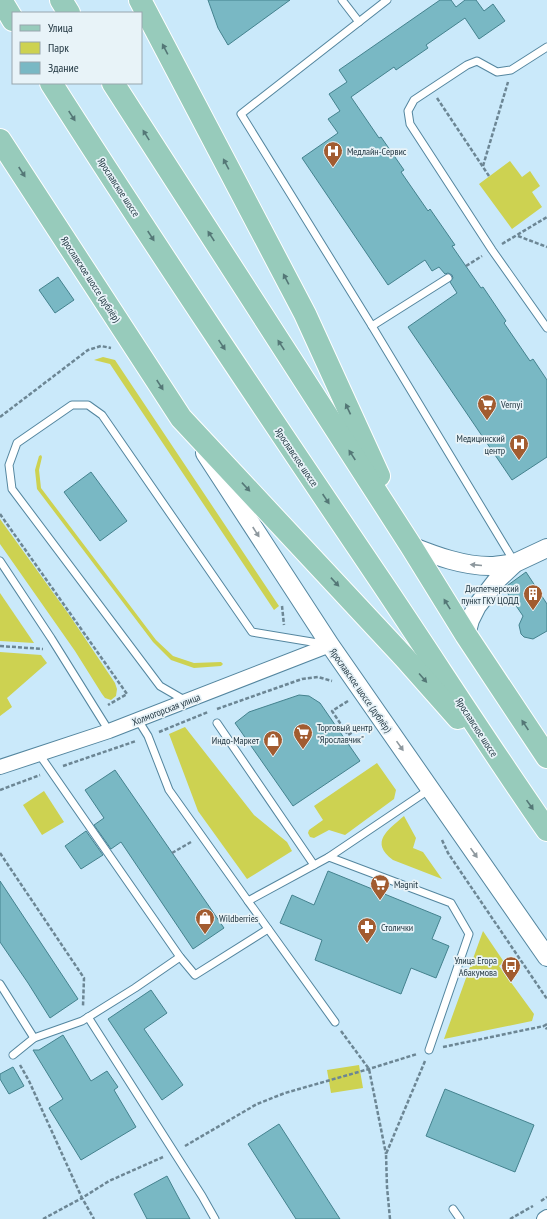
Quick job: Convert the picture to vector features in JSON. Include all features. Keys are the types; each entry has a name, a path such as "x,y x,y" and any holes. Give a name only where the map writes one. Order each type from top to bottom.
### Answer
{"main road":[{"path":"1,0 12,18"},
{"path":"60,0 68,12"},
{"path":"140,0 304,314 411,546"},
{"name":"Ярославское шоссе","path":"52,84 212,330 547,830"},
{"path":"114,84 411,546 466,635 547,758"},
{"name":"Ярославское шоссе (дублёр)","path":"0,140 181,418 404,657 513,781"}],"street":[{"name":"Ярославское шоссе (дублёр)","path":"181,418 330,645 547,957"},
{"path":"411,546 434,555 469,564 490,566 515,563"},
{"path":"466,635 470,620 477,606 498,579 515,563 547,548"},
{"name":"Холмогорская улица","path":"0,767 109,731 330,645"}],"lane":[{"path":"342,0 359,22"},
{"path":"387,0 241,114 372,326 515,563"},
{"path":"547,47 511,70 497,72 477,61 467,64 414,100 408,111 410,124 492,250 547,328"},
{"path":"372,326 448,278"},
{"path":"186,701 160,686 12,490 9,465 17,443 72,405 88,405 102,415 252,632 330,645"},
{"path":"0,561 51,638 109,731"},
{"path":"138,720 148,736 169,790 335,1022"},
{"path":"217,723 314,865"},
{"path":"39,754 180,957 195,975 268,929"},
{"path":"248,901 329,857 430,789"},
{"path":"329,857 451,904 469,934 429,1050"},
{"path":"13,1055 34,1038 85,1019 135,988 180,957"},
{"path":"0,984 34,1038"},
{"path":"85,1019 174,1152 215,1219"},
{"path":"453,1209 460,1219"}],"path":[{"path":"483,166 511,70"},
{"path":"430,89 489,176"},
{"path":"466,266 547,217"},
{"path":"517,235 547,247"},
{"path":"0,417 88,350 101,346 116,349"},
{"path":"0,514 126,694 96,711"},
{"path":"281,603 285,638"},
{"path":"0,646 47,650"},
{"path":"288,662 291,683"},
{"path":"0,790 291,683 312,677 318,677 337,684"},
{"path":"352,698 332,711 342,727 348,735 368,722"},
{"path":"338,730 342,727"},
{"path":"172,854 202,835"},
{"path":"441,839 448,853 547,999"},
{"path":"0,853 84,978 85,1019"},
{"path":"335,1022 369,1070 386,1154 390,1219"},
{"path":"43,1219 82,1198 109,1181 174,1152 257,1104 285,1093 369,1070 429,1050 546,1025 547,1029"},
{"path":"386,1154 429,1050"},
{"path":"13,1055 29,1081 82,1198 94,1219"},
{"path":"510,1219 547,1197"}],"green space":[{"path":"510,161 522,177 530,171 540,186 532,192 542,207 512,229 479,184"},
{"path":"103,357 115,360 279,606 274,610 110,364 94,360"},
{"path":"41,455 42,457 39,470 41,488 156,640 173,656 194,663 221,662 223,664 221,666 194,668 171,660 153,642 37,489 35,470 39,456"},
{"path":"0,519 70,616 115,683 117,689 116,696 111,700 105,698 102,694 75,651 0,544"},
{"path":"0,593 34,643 0,641"},
{"path":"0,652 41,655 47,663 7,698 12,707 0,716"},
{"path":"185,727 254,815 287,842 292,851 247,879 198,811 169,734"},
{"path":"377,763 396,790 394,799 345,835 329,830 314,838 310,837 308,833 309,830 323,820 314,806"},
{"path":"44,791 64,822 42,835 23,805"},
{"path":"404,816 416,838 413,848 423,852 442,879 393,860 382,848 382,842 387,831"},
{"path":"483,931 504,962 499,966 534,1014 532,1021 444,1039"},
{"path":"359,1065 363,1088 331,1093 327,1070"}],"building":[{"path":"208,0 290,0 228,45 218,28"},
{"path":"440,0 451,0 456,7 465,0 476,0 484,11 493,4 505,21 479,39 465,18 426,45 428,48 396,70 394,67 351,97 379,138 381,137 404,170 401,172 428,211 430,209 455,245 452,246 481,288 483,287 506,321 504,323 530,361 533,359 547,380 547,457 512,480 408,327 457,293 450,282 453,278 452,275 448,273 445,274 439,267 432,271 425,260 388,285 302,158 338,133 328,119 340,111 329,94 347,82 339,70"},
{"path":"58,277 74,300 55,313 39,290"},
{"path":"91,472 127,521 100,541 64,492"},
{"name":"Диспетчерский пункт ГКУ ЦОДД","path":"526,572 547,604 547,631 533,639 524,637 521,634 519,625 523,616 504,588"},
{"name":"Торговый центр \"Ярославчик\"","path":"299,695 309,696 320,703 360,761 293,806 235,723 249,712"},
{"path":"115,770 224,928 193,949 121,842 111,849 94,825 104,818 85,790"},
{"path":"86,831 103,855 81,869 65,846"},
{"path":"328,871 441,917 432,939 449,946 436,978 411,968 401,994 315,960 322,940 280,923 292,895 314,905"},
{"path":"0,881 78,999 50,1018 0,942"},
{"path":"151,990 167,1013 144,1029 183,1085 162,1100 108,1019"},
{"path":"63,1035 91,1081 107,1071 118,1087 114,1090 136,1127 81,1160 49,1108 63,1099 33,1050 39,1050"},
{"path":"13,1067 24,1086 9,1094 0,1079 0,1074"},
{"path":"445,1089 534,1125 515,1172 426,1136"},
{"path":"279,1124 340,1219 296,1219 248,1144"},
{"path":"167,1176 190,1219 147,1219 134,1194"}],"place":[{"name":"Медлайн-Сервис","path":"333,168"},
{"name":"Vernyi","path":"487,421"},
{"name":"Медицинский центр","path":"519,461"},
{"name":"Диспетчерский пункт ГКУ ЦОДД","path":"533,611"},
{"name":"Торговый центр \"Ярославчик\"","path":"303,750"},
{"name":"Индо-Маркет","path":"273,757"},
{"name":"Magnit","path":"380,901"},
{"name":"Wildberries","path":"205,935"},
{"name":"Столички","path":"367,944"},
{"name":"Улица Егора Абакумова","path":"511,983"}]}
